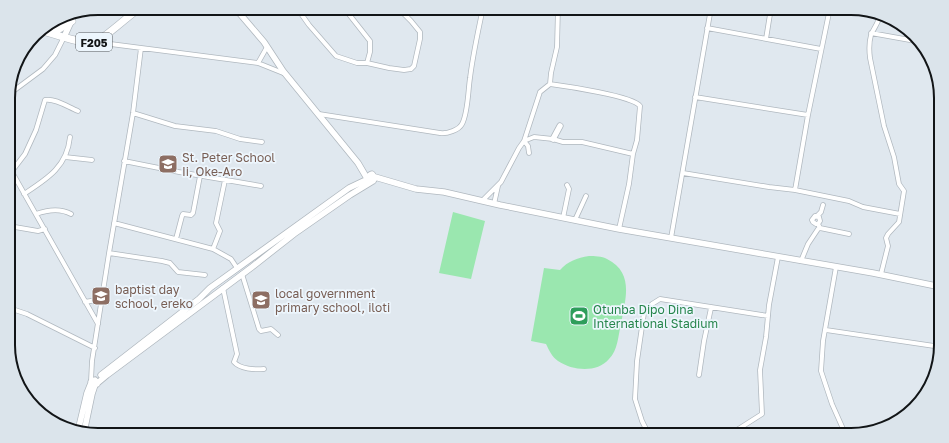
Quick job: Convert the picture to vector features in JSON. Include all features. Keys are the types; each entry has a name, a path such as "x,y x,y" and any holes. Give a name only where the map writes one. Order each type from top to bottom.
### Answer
{"main road":[{"name":"F205","path":"47,32 87,42 95,42 103,38 130,15"},
{"path":"48,31 56,31 72,21"}],"street":[{"path":"241,15 371,178 416,189 444,192 494,204 619,229 778,258 881,274 934,285"},
{"path":"302,15 336,56 357,63 367,63 404,70 411,69 414,66 420,39 420,32 405,15"},
{"path":"350,15 370,41 370,52 367,63"},
{"path":"319,114 440,133 447,133 459,128 462,124 466,111 474,49 481,15"},
{"path":"482,201 501,182 524,141 540,92 550,84 557,47 558,15"},
{"path":"671,238 710,15"},
{"path":"766,39 770,15"},
{"path":"795,190 808,115 828,15"},
{"path":"879,20 872,33 869,48 870,58 899,184 904,191 899,222 886,238 888,246 881,274"},
{"path":"16,89 43,69 54,55 72,21"},
{"path":"707,28 821,49"},
{"path":"872,33 911,40"},
{"path":"95,42 258,63 287,74"},
{"path":"258,63 267,47"},
{"path":"85,427 94,383 94,348 133,113 141,48"},
{"path":"550,84 582,89 637,102 640,106 637,140 619,229"},
{"path":"695,97 808,115"},
{"path":"15,167 26,154 36,130 44,100 48,99 55,101 78,111"},
{"path":"133,113 175,126 216,131 240,138 262,142"},
{"path":"553,139 560,126"},
{"path":"24,194 45,180 59,167 65,157 70,137"},
{"path":"524,141 537,137 563,142 582,142 633,154"},
{"path":"524,141 528,146 529,153"},
{"path":"65,157 92,160"},
{"path":"124,161 261,186"},
{"path":"683,173 795,190 849,201 863,207 900,214"},
{"path":"176,239 183,214 192,215 193,213 200,176"},
{"path":"15,177 98,324"},
{"path":"80,426 86,393 94,383 199,299 210,288 349,188 371,178"},
{"path":"94,383 107,375 305,226 361,187 371,178"},
{"path":"213,249 220,231 216,223 225,180"},
{"path":"563,218 569,189 567,185"},
{"path":"494,204 498,186"},
{"path":"575,220 586,196"},
{"path":"801,261 810,239 819,226 820,221 819,217 817,216 821,212 823,205"},
{"path":"36,214 47,210 71,214"},
{"path":"114,223 213,249 230,259 238,268"},
{"path":"819,226 849,234"},
{"path":"15,227 38,231 45,229"},
{"path":"109,252 162,261 170,263 178,272 205,275"},
{"path":"740,428 762,414 760,370 765,343 769,305 778,258"},
{"path":"836,267 822,354 821,371 832,404 843,428"},
{"path":"242,274 252,301 259,329 261,331 271,329 278,335"},
{"path":"223,288 237,354 234,362 236,365 255,370 264,369"},
{"path":"85,302 102,299"},
{"path":"646,428 634,399 637,361 644,314 652,304 660,299 768,316"},
{"path":"699,375 711,308"},
{"path":"15,310 27,314 94,348"},
{"path":"826,330 934,346"}],"green space":[{"path":"453,212 485,221 471,279 439,273"},
{"name":"Otunba Dipo Dina International Stadium","path":"589,256 603,257 616,265 622,272 625,279 626,297 616,347 612,355 604,364 598,367 585,369 571,367 558,361 554,358 546,344 531,341 544,268 560,270 573,260"}],"place":[{"name":"St. Peter School Ii, Oke-Aro","path":"168,164"},
{"name":"baptist day school, ereko","path":"101,296"},
{"name":"local government primary school, iloti","path":"261,300"},
{"name":"Otunba Dipo Dina International Stadium","path":"579,316"}]}
